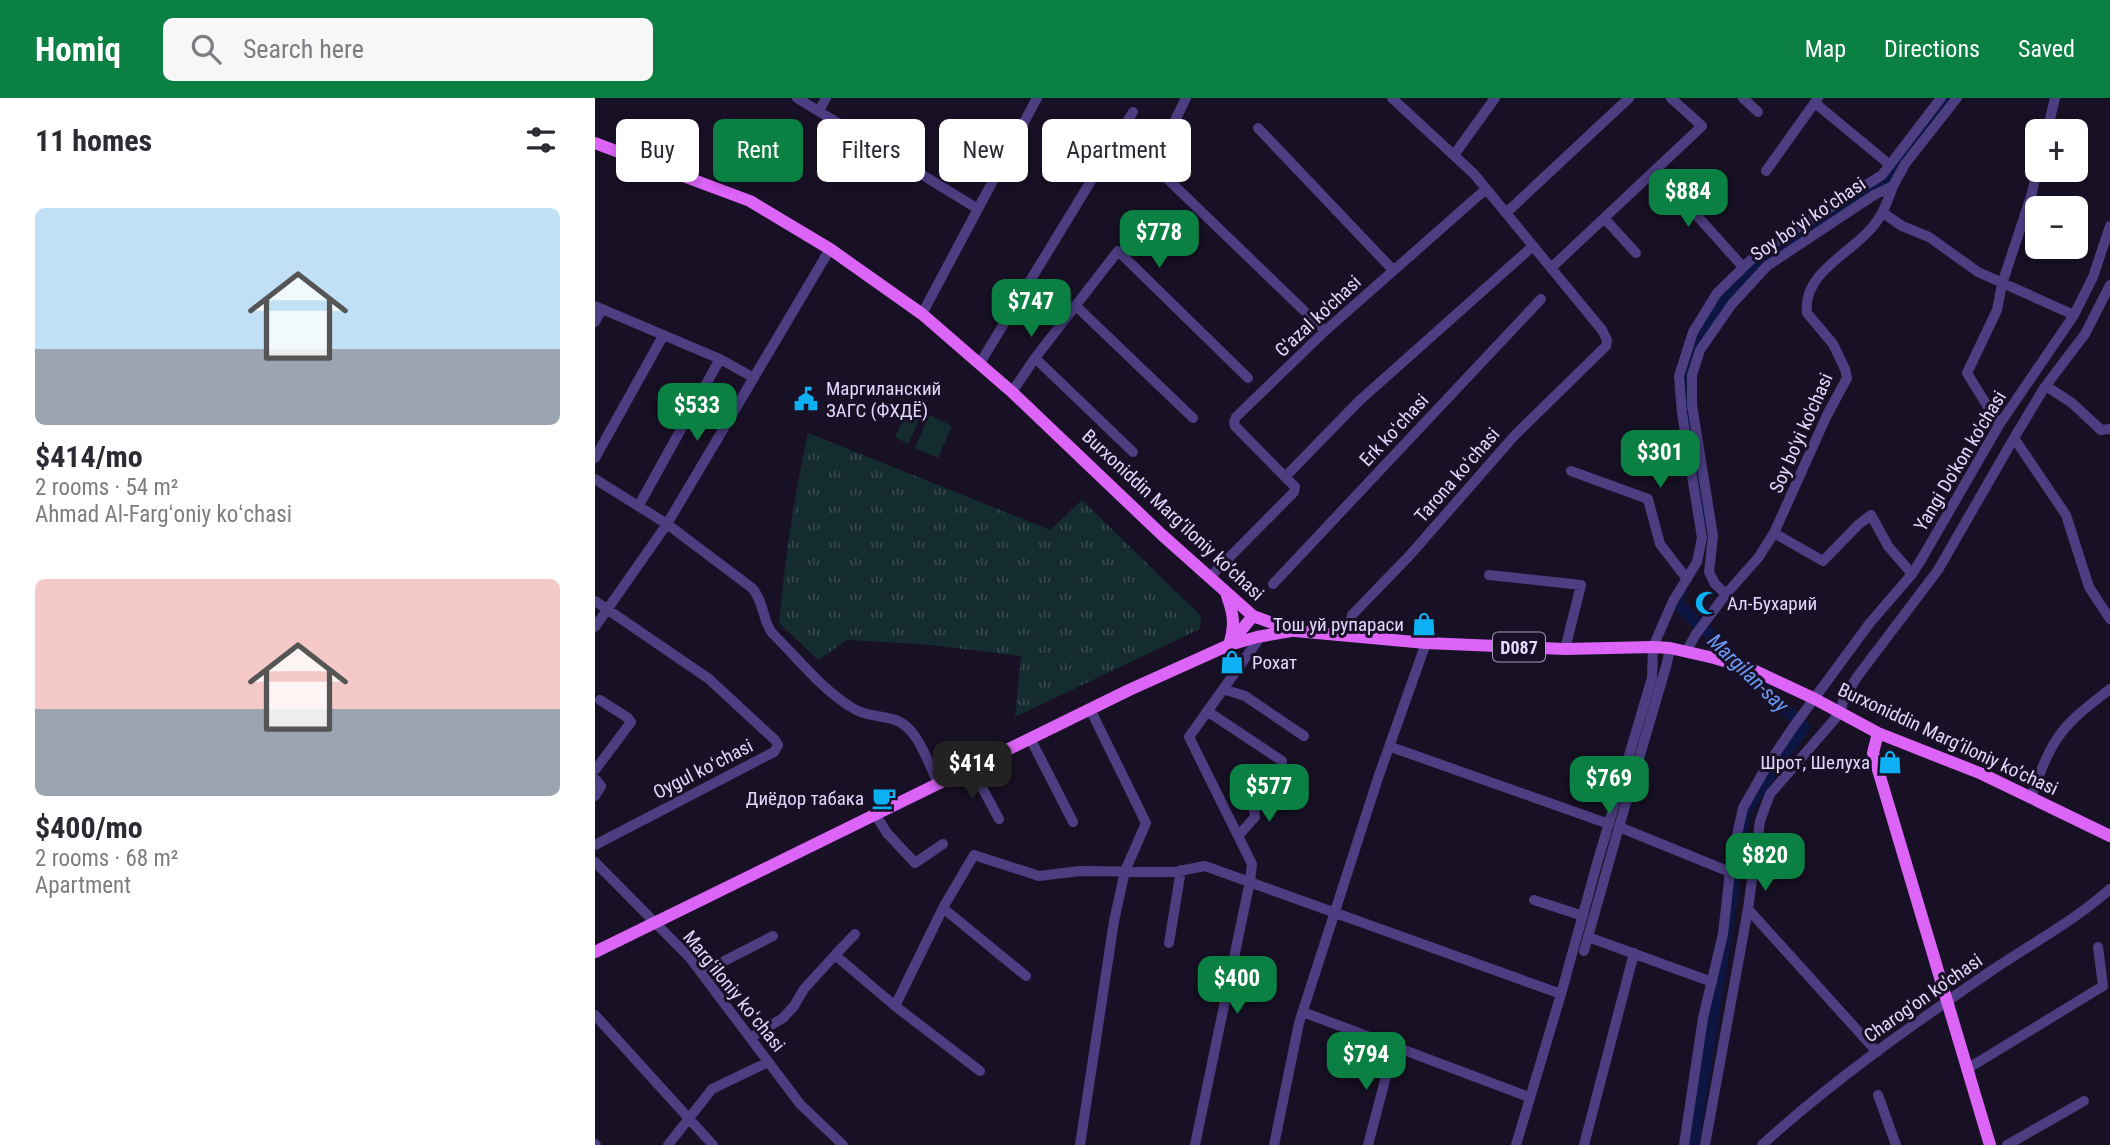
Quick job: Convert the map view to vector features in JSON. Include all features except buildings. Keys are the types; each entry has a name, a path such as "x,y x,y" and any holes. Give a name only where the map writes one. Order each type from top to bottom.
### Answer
{"main road":[{"name":"Burxoniddin Marg’iloniy ko’chasi","path":"595,144 750,201 829,248 922,314 1012,392 1225,593 1253,616 1295,631 1426,643 1565,649 1653,647 1686,652 1751,669 1878,733 1982,774 2110,836"},
{"path":"1225,593 1234,616 1234,629 1229,645"},
{"name":"D087","path":"1229,645 1253,616"},
{"name":"D087","path":"595,952 1030,738 1229,645 1261,636 1295,631"},
{"path":"1878,733 1873,753 1990,1145"}],"street":[{"path":"797,98 978,209"},
{"path":"819,111 826,98"},
{"path":"922,314 1037,98"},
{"path":"1186,98 1153,165 1325,331"},
{"path":"1392,98 1454,155 1486,189 1551,268 1702,126 1671,98"},
{"path":"1454,155 1495,98"},
{"path":"1506,213 1629,98"},
{"path":"1743,98 1758,112"},
{"name":"Soy boʻyi koʻchasi","path":"1653,647 1673,601 1697,562 1702,538 1682,413 1679,376 1693,332 1717,293 1758,253 1882,176 1941,98"},
{"name":"Soy boʻyi koʻchasi","path":"1726,594 1715,584 1709,572 1713,536 1692,405 1695,361 1724,314 1758,274 1874,195 1893,186 1905,164 1957,98"},
{"path":"2050,119 2055,98"},
{"path":"1766,171 1817,100 1890,165"},
{"path":"980,363 1133,112"},
{"path":"1258,128 1393,270"},
{"path":"1657,171 1743,267"},
{"path":"1999,425 1967,373 1997,310 2002,284 2034,182"},
{"name":"Soy bo'yi ko'chasi","path":"1726,594 1758,558 1774,533 1826,415 1847,378 1833,344 1807,313 1810,292 1820,274 1860,242 1883,213 1893,186"},
{"name":"G'azal ko'chasi","path":"1285,477 1238,431 1234,422 1325,331 1486,189"},
{"path":"1883,213 1902,226 1929,237 1970,267 2074,315"},
{"path":"1605,219 1636,253"},
{"name":"Yangi Do'kon ko'chasi","path":"1684,1145 1703,1018 1723,934 1730,872 1743,808 1765,769 1869,624 1912,574 1999,425 2074,315 2093,277 2110,226"},
{"path":"1209,578 1292,497 1295,487 1285,477 1359,401 1533,246"},
{"path":"595,627 667,524 829,248"},
{"path":"1012,392 1118,251 1248,378"},
{"name":"Tarona koʻchasi","path":"1346,636 1352,615 1410,555 1515,435 1606,346 1607,340 1602,330 1551,268"},
{"path":"1705,1145 1748,909 1760,821 1770,794 1840,713 1844,698 1857,677 1938,570 2046,386 2085,334 2110,285"},
{"name":"Erk koʻchasi","path":"1273,584 1541,299"},
{"path":"1076,306 1193,418"},
{"path":"595,322 598,308 720,359 754,377"},
{"path":"595,458 663,336"},
{"path":"1035,358 1133,452"},
{"path":"639,505 720,359"},
{"path":"2046,386 2072,403 2101,430 2110,429"},
{"path":"2014,438 2066,515 2089,587 2110,619"},
{"path":"1571,471 1648,499 1660,544 1686,579"},
{"path":"595,479 667,524 752,588 759,599 763,619 772,633 843,702 869,715 894,719 905,725 938,783"},
{"path":"1774,533 1823,561 1871,515 1888,546 1912,574"},
{"path":"1489,575 1581,585 1565,649"},
{"path":"1686,652 1726,594"},
{"name":"Oygul koʻchasi","path":"595,601 723,689 778,746 774,752 595,845"},
{"path":"1195,1145 1252,864 1189,739 1261,636"},
{"path":"1274,1145 1303,1012 1426,643"},
{"path":"1584,951 1652,678 1653,647"},
{"path":"1515,1145 1583,916 1667,663 1669,648"},
{"path":"1223,689 1245,696 1304,736"},
{"path":"2031,797 2054,742 2074,718 2110,689"},
{"path":"595,770 631,722 600,700"},
{"path":"1080,1145 1114,921 1125,872 1146,823 1090,709"},
{"path":"1207,711 1282,761"},
{"path":"1030,738 1073,822"},
{"path":"1391,747 1614,825 1730,872"},
{"path":"971,767 999,819"},
{"path":"595,779 601,786 595,796"},
{"path":"1238,836 1255,817 1254,810 1272,789"},
{"path":"876,814 887,833 915,863 943,844"},
{"path":"895,1006 943,908 974,855 1039,876 1080,871 1181,870 1205,866 1562,994"},
{"name":"Margʻiloniy koʻchasi","path":"595,862 690,958 800,1104 843,1145"},
{"path":"1754,862 1775,870"},
{"path":"1169,943 1181,870"},
{"name":"Charog'on ko'chasi","path":"1762,1145 1811,1101 1946,1001 2088,909 2110,889"},
{"path":"1534,900 1583,916"},
{"path":"943,908 1026,976"},
{"path":"1748,909 1877,1052"},
{"path":"750,1038 783,1018 804,989 855,934"},
{"path":"701,972 772,936"},
{"path":"1588,937 1712,982"},
{"path":"1967,1069 2103,986 2098,947"},
{"path":"1584,1145 1634,953"},
{"path":"835,955 895,1006 980,1071"},
{"path":"1303,1012 1528,1097"},
{"path":"595,1016 713,1145"},
{"path":"1368,1145 1394,1046"},
{"path":"668,1145 712,1089 768,1062"},
{"path":"1878,1095 1896,1145"},
{"path":"2007,1145 2084,1101"}],"green space":[{"path":"906,413 919,420 908,444 895,437"},
{"path":"929,415 952,426 938,458 915,448"},
{"path":"808,433 1050,530 1082,500 1201,616 1200,629 1015,717 1021,656 932,645 847,640 818,660 779,623 798,480"}],"waterway":[{"name":"Margilan-say","path":"1704,519 1684,388 1698,341 1721,305 1762,262 1884,182 1948,98"},
{"name":"Margilan-say","path":"1681,591 1675,601 1804,727 1745,811 1693,1145"}],"place":[{"name":"Маргиланский ЗАГС (ФХДЁ)","path":"806,399"},
{"name":"Ал-Бухарий","path":"1707,603"},
{"name":"Тош уй рупараси","path":"1424,624"},
{"name":"Рохат","path":"1232,662"},
{"name":"Шрот, Шелуха","path":"1890,762"},
{"name":"Диёдор табака","path":"884,798"}]}
